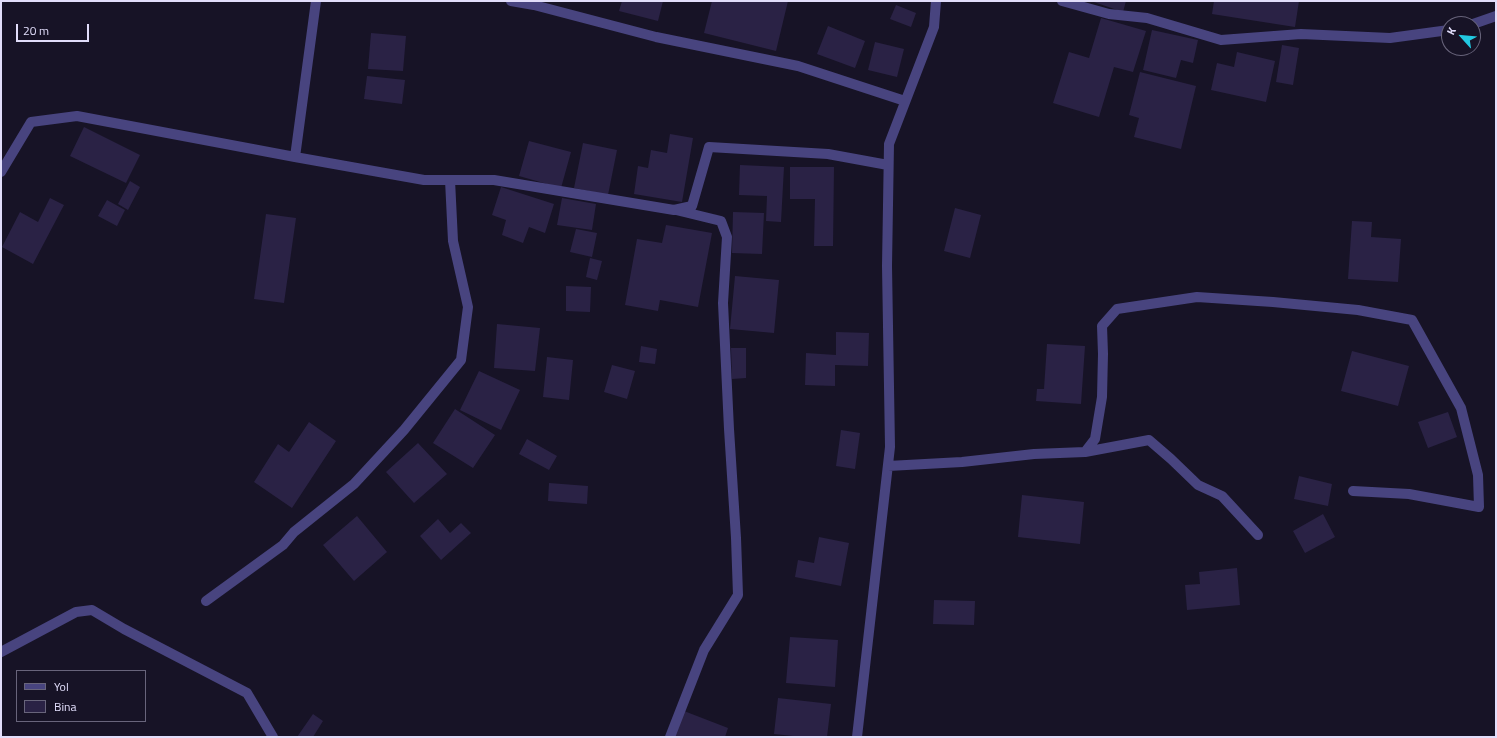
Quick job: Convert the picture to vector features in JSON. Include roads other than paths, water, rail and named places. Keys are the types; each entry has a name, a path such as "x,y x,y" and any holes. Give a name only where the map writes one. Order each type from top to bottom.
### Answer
{"street":[{"path":"295,157 316,1"},
{"path":"511,1 534,5 656,38 798,66 905,101"},
{"path":"857,737 890,447 886,266 889,144 934,27 936,1"},
{"path":"1062,1 1110,14 1147,18 1221,40 1301,34 1390,38 1441,31"},
{"path":"1481,21 1496,16"},
{"path":"1,172 31,122 78,116 424,180 494,180 674,210 721,221 727,237 723,304 738,595 704,650 670,737"},
{"path":"674,210 692,206 709,147 828,154 888,165"},
{"path":"206,601 282,545 294,532 354,484 404,430 461,360 468,307 453,241 450,180"},
{"path":"1086,452 1095,440 1102,396 1102,326 1117,309 1197,297 1358,310 1412,320 1460,408 1478,475 1478,507 1409,494 1353,490"},
{"path":"888,466 962,462 1034,454 1086,452 1149,440 1172,459 1198,485 1222,496 1258,535"},
{"path":"1,652 76,612 92,610 124,629 247,693 273,737"}]}
